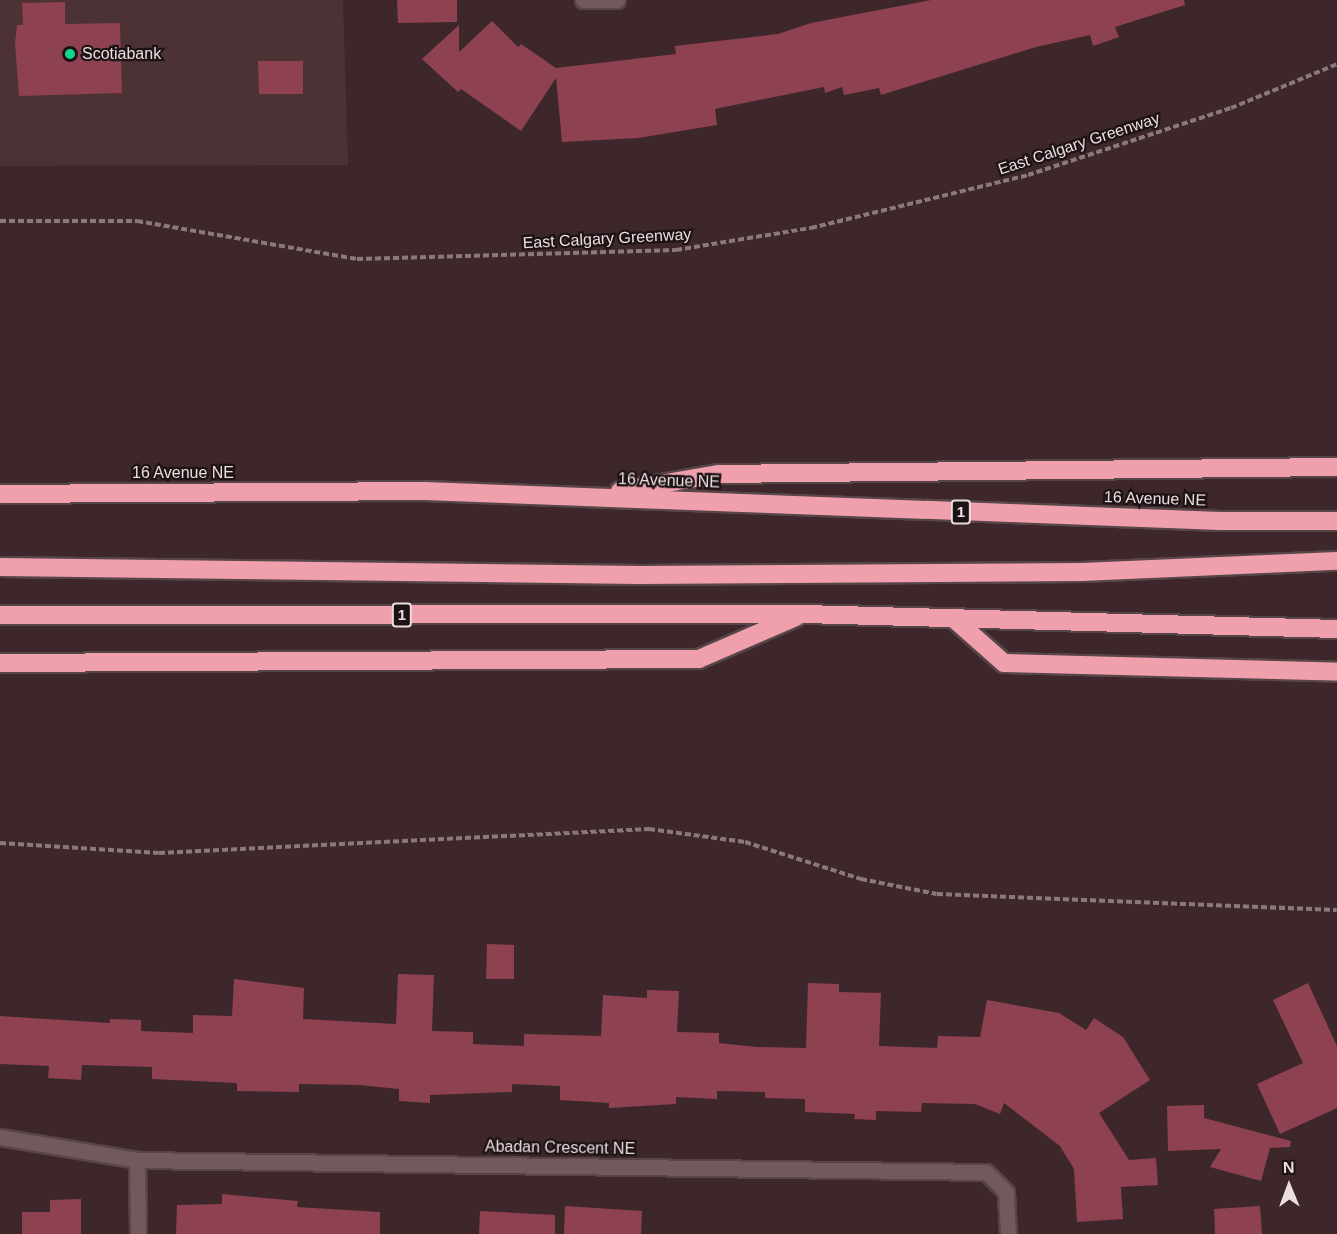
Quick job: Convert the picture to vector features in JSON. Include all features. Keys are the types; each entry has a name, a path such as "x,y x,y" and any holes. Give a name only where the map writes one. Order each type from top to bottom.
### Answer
{"highway":[{"path":"585,497 717,474 1337,467"},
{"name":"16 Avenue NE","path":"0,494 425,491 1337,521"},
{"path":"0,567 652,575 1082,572 1337,561"},
{"path":"0,663 699,659 804,614"},
{"name":"1","path":"0,615 804,614 1337,629"},
{"path":"953,618 1004,663 1337,672"}],"street":[{"path":"583,0 617,0"},
{"name":"Abadan Crescent NE","path":"0,1137 137,1160 986,1172 1006,1192 1008,1234"},
{"path":"137,1160 138,1234"}],"path":[{"name":"East Calgary Greenway","path":"0,221 137,221 236,235 300,253 357,259 676,250 811,228 1028,175 1231,108 1337,64"},
{"path":"0,843 159,853 649,829 745,842 861,879 937,894 1337,910"}],"shaded area":[{"path":"0,0 343,0 348,165 0,166"}],"building":[{"path":"397,0 457,0 457,22 398,23"},
{"path":"931,0 1184,0 1185,5 1115,27 1119,37 1093,46 1090,35 1036,47 881,95 879,88 844,95 842,87 825,93 824,87 715,109 717,125 638,138 562,142 556,78 521,131 461,89 458,92 422,59 459,25 459,52 492,21 518,47 521,44 556,68 676,54 675,46 778,34 811,23"},
{"path":"65,2 65,24 120,23 122,93 19,96 15,43 17,25 23,25 22,3"},
{"path":"258,61 303,61 303,94 259,94"},
{"path":"487,944 514,945 514,979 486,979"},
{"path":"398,974 434,975 432,1031 473,1032 473,1044 524,1046 524,1034 601,1036 603,995 647,998 647,990 679,991 677,1032 719,1033 719,1043 756,1047 806,1048 808,983 839,984 839,992 881,993 879,1046 937,1048 938,1036 980,1037 987,1000 1059,1013 1086,1030 1094,1018 1123,1037 1150,1080 1099,1113 1129,1160 1156,1158 1158,1185 1121,1187 1123,1219 1077,1222 1074,1169 1060,1146 1004,1103 1000,1114 975,1104 922,1103 921,1112 876,1111 876,1120 854,1119 855,1114 805,1112 805,1099 765,1098 765,1092 717,1091 717,1099 676,1097 676,1104 609,1108 609,1103 560,1100 560,1086 512,1084 512,1092 430,1095 430,1103 399,1101 399,1089 359,1085 299,1084 299,1092 237,1091 237,1083 152,1079 152,1067 82,1065 81,1080 48,1078 49,1066 0,1064 0,1016 110,1023 110,1019 141,1020 141,1031 193,1033 193,1015 232,1016 234,979 304,988 303,1019 396,1024"},
{"path":"1308,983 1337,1046 1337,1108 1280,1134 1257,1084 1303,1063 1273,1000"},
{"path":"1204,1105 1204,1118 1291,1141 1290,1147 1270,1148 1261,1181 1210,1167 1221,1149 1168,1151 1167,1106"},
{"path":"222,1194 298,1201 297,1207 380,1212 380,1234 176,1234 177,1205 222,1204"},
{"path":"81,1199 81,1234 22,1234 22,1212 50,1212 50,1200"},
{"path":"565,1206 642,1211 641,1234 564,1234"},
{"path":"1260,1206 1262,1234 1215,1234 1214,1209"},
{"path":"480,1211 555,1215 555,1234 479,1234"}],"place":[{"name":"Scotiabank","path":"70,54"}]}
